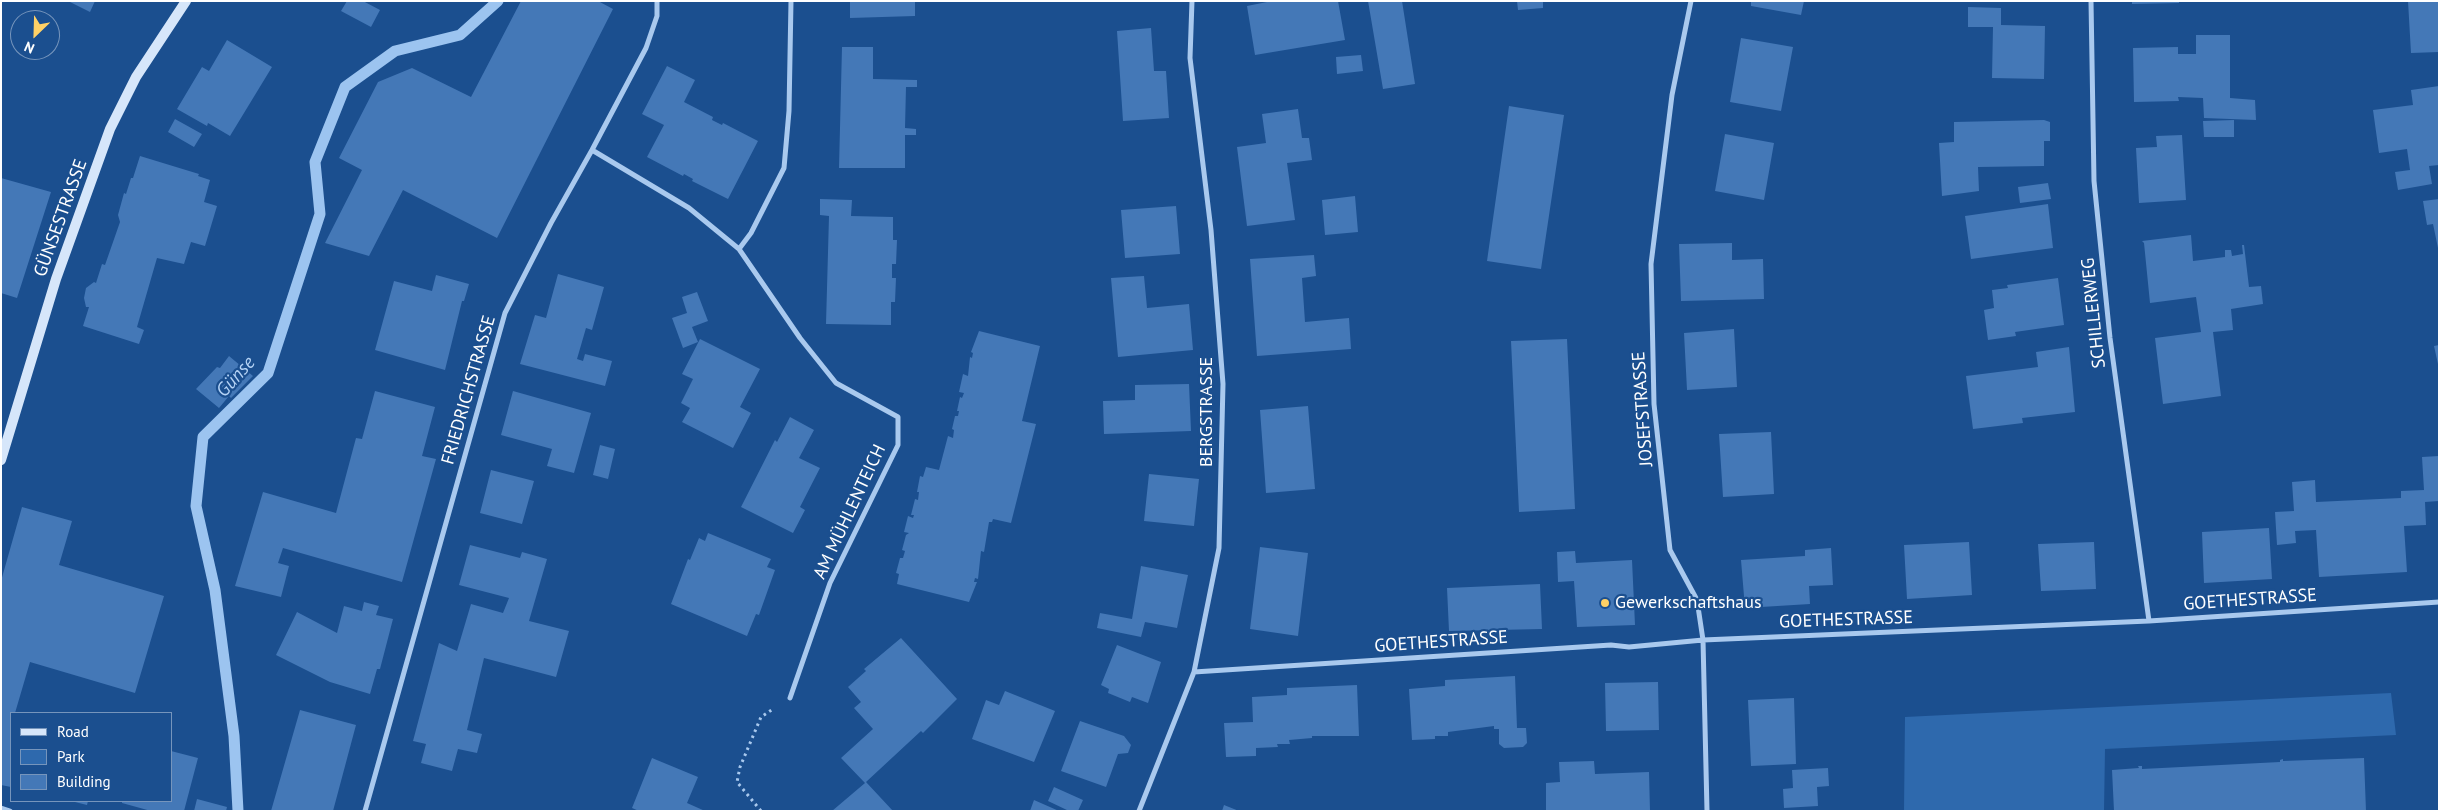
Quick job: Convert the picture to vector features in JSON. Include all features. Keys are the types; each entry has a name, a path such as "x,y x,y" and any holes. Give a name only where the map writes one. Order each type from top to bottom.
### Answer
{"street":[{"name":"GÜNSESTRASSE","path":"1,460 56,279 110,130 136,77 186,1"},
{"name":"FRIEDRICHSTRASSE","path":"365,811 505,313 551,223 646,48 657,16 657,1"},
{"path":"739,249 751,233 784,168 789,111 791,1"},
{"name":"BERGSTRASSE","path":"1139,811 1194,672 1219,548 1223,384 1211,230 1190,58 1192,1"},
{"name":"JOSEFSTRASSE","path":"1691,1 1672,95 1650,264 1654,404 1670,550 1697,600 1703,640 1707,811"},
{"name":"SCHILLERWEG","path":"2091,1 2094,181 2110,338 2149,620"},
{"name":"AM MÜHLENTEICH","path":"592,150 689,208 739,249 800,338 836,383 867,402 898,417 898,445 830,583 790,698"},
{"name":"GOETHESTRASSE","path":"1194,672 1611,645 1629,647 1703,640 2149,620 2439,602"},
{"path":"1,808 10,811"}],"path":[{"path":"761,811 736,782 740,767 761,717 790,698"}],"green space":[{"path":"2391,693 2396,735 2105,749 2104,811 1904,811 1905,717"}],"building":[{"path":"68,1 95,1 90,12"},
{"path":"347,1 363,1 380,10 371,27 341,11"},
{"path":"521,1 598,1 613,9 497,238 403,190 369,256 325,243 362,170 339,158 378,82 412,68 471,97"},
{"path":"850,1 915,1 915,16 850,18"},
{"path":"1272,1 1338,1 1345,40 1255,55 1247,6"},
{"path":"1368,1 1402,1 1415,84 1383,89"},
{"path":"1517,1 1543,1 1543,8 1518,10"},
{"path":"1751,1 1804,1 1801,15 1751,6"},
{"path":"2132,1 2179,1 2179,3 2132,4"},
{"path":"2408,1 2439,1 2439,52 2411,53"},
{"path":"1968,7 2001,8 2001,25 2045,26 2044,79 1992,78 1993,27 1968,27"},
{"path":"1151,28 1154,71 1166,71 1169,118 1123,121 1117,31"},
{"path":"2196,35 2230,35 2230,98 2255,100 2256,120 2204,118 2203,98 2178,97 2179,101 2134,102 2133,48 2178,47 2178,54 2196,54"},
{"path":"1741,38 1793,47 1781,111 1730,102"},
{"path":"227,40 272,67 230,136 208,123 207,126 177,109 202,67 209,71"},
{"path":"842,47 873,47 873,79 917,80 917,87 906,87 905,128 916,129 916,135 905,135 905,168 839,168"},
{"path":"1361,55 1363,71 1337,74 1336,57"},
{"path":"667,66 695,80 684,102 713,117 712,120 722,125 723,123 758,141 728,199 692,181 693,179 684,174 683,176 647,157 664,125 642,114"},
{"path":"2439,86 2439,165 2429,166 2432,184 2398,190 2395,172 2410,170 2407,149 2379,153 2373,110 2413,105 2411,90"},
{"path":"1509,106 1564,115 1541,269 1487,261"},
{"path":"1298,109 1302,138 1309,138 1312,160 1287,163 1295,220 1247,226 1237,147 1266,143 1262,114"},
{"path":"175,119 202,134 194,147 168,132"},
{"path":"2044,120 2050,122 2050,141 2044,141 2044,166 1978,167 1979,191 1942,196 1939,143 1954,142 1954,122"},
{"path":"2234,120 2234,137 2204,137 2203,121"},
{"path":"1725,134 1774,143 1764,200 1715,191"},
{"path":"2182,135 2186,200 2139,203 2136,148 2157,147 2156,136"},
{"path":"140,156 199,174 198,176 210,180 204,202 217,206 205,246 191,242 184,264 157,258 137,327 144,330 139,344 83,326 89,307 86,307 84,298 86,288 94,282 96,283 102,264 105,265 120,222 118,215 124,193 126,194 131,178 133,178"},
{"path":"1,178 51,192 17,298 1,293"},
{"path":"2048,183 2051,199 2020,203 2018,187"},
{"path":"1355,196 1358,232 1325,235 1322,200"},
{"path":"820,199 852,200 851,216 893,217 893,240 897,240 896,264 892,264 892,278 896,278 895,302 891,302 891,325 826,324 829,216 820,215"},
{"path":"2439,199 2438,248 2433,224 2427,225 2423,201"},
{"path":"2048,204 2053,248 1971,259 1965,216"},
{"path":"1176,206 1180,254 1125,258 1121,210"},
{"path":"2191,235 2193,261 2225,257 2225,250 2231,250 2232,256 2243,254 2242,245 2244,245 2249,287 2261,286 2263,304 2231,309 2233,330 2213,332 2221,396 2163,404 2155,338 2201,332 2196,297 2150,303 2144,243 2142,241"},
{"path":"1732,243 1732,260 1763,259 1764,299 1681,301 1679,244"},
{"path":"1314,255 1316,276 1302,278 1305,322 1349,318 1351,349 1257,356 1250,259"},
{"path":"558,274 604,287 592,330 586,328 577,359 583,361 585,354 612,361 605,386 520,364 535,315 546,318"},
{"path":"436,275 469,284 464,301 462,301 445,370 375,350 394,281 432,291"},
{"path":"1144,276 1147,308 1189,304 1193,350 1118,357 1111,278"},
{"path":"2058,278 2064,325 2015,332 2016,336 1988,340 1984,310 1994,308 1992,290 2008,288 2007,285"},
{"path":"697,292 708,321 692,327 698,342 683,348 672,318 687,313 682,297"},
{"path":"1734,329 1737,387 1687,390 1684,333"},
{"path":"979,331 1040,346 1022,421 1036,424 1011,523 993,519 992,522 989,522 984,552 981,551 978,579 975,578 974,582 977,582 969,602 897,584 899,574 896,573 900,558 903,558 905,551 902,550 906,535 909,533 904,532 908,516 913,518 914,515 911,515 915,499 918,500 919,492 917,492 920,476 923,477 926,467 939,470 948,436 953,438 954,430 952,429 955,416 958,416 959,411 957,411 960,397 962,398 964,393 959,392 963,374 968,376 970,357 972,358 973,353 971,352"},
{"path":"700,339 760,369 740,407 751,413 733,448 682,422 690,408 681,403 693,379 682,374"},
{"path":"1567,339 1575,509 1519,512 1511,341"},
{"path":"2439,345 2439,364 2438,364 2434,346"},
{"path":"2069,347 2075,412 2022,418 2023,423 1973,429 1966,376 2038,367 2036,352"},
{"path":"229,356 253,376 231,398 229,396 219,408 196,389 217,367 220,368"},
{"path":"1189,384 1191,431 1104,434 1103,401 1135,400 1135,385"},
{"path":"375,391 435,407 422,456 436,459 402,582 283,548 278,563 289,566 281,597 235,586 263,492 336,513 356,438 362,439"},
{"path":"513,391 591,413 574,473 547,466 552,449 501,435"},
{"path":"1308,406 1315,489 1266,493 1260,410"},
{"path":"790,417 814,430 799,458 820,468 800,507 805,510 793,533 741,507 775,440 777,442"},
{"path":"1771,432 1774,494 1723,497 1719,434"},
{"path":"600,445 615,449 608,479 593,475"},
{"path":"2439,456 2439,501 2425,502 2426,525 2404,526 2407,572 2319,577 2316,530 2295,531 2296,543 2277,545 2275,512 2294,511 2292,482 2315,480 2316,502 2401,498 2401,491 2424,490 2422,457"},
{"path":"491,470 534,481 522,524 480,513"},
{"path":"1149,474 1199,479 1194,526 1144,521"},
{"path":"22,507 72,521 59,565 164,596 135,693 30,662 15,712 10,712 10,787 1,785 1,581"},
{"path":"2269,528 2272,579 2204,583 2202,532"},
{"path":"708,533 771,559 767,567 775,570 759,615 756,614 747,636 671,604 688,559 690,560 699,538 705,541"},
{"path":"1969,542 1972,595 1907,599 1904,545"},
{"path":"2094,542 2096,589 2041,591 2038,544"},
{"path":"470,545 520,558 522,552 547,559 529,621 569,631 556,677 484,658 467,730 482,734 477,753 458,749 452,771 421,763 426,744 413,741 439,643 457,651 471,604 503,613 509,598 459,585"},
{"path":"1260,547 1308,553 1298,636 1250,629"},
{"path":"1831,548 1833,585 1809,586 1810,604 1745,608 1741,560 1805,556 1805,550"},
{"name":"Gewerkschaftshaus","path":"1575,551 1576,563 1632,560 1635,625 1577,627 1574,581 1558,582 1557,552"},
{"path":"1141,566 1188,575 1177,628 1145,622 1141,637 1097,628 1100,613 1132,619"},
{"path":"1540,584 1542,629 1449,631 1447,588"},
{"path":"364,602 379,606 376,615 393,619 380,669 377,669 370,694 330,682 276,655 297,612 337,633 344,606 362,611"},
{"path":"901,638 957,699 923,733 921,731 866,782 893,811 832,811 865,783 841,758 873,729 854,708 861,702 848,687 866,671 864,669"},
{"path":"1117,645 1161,662 1148,703 1132,697 1130,702 1108,693 1109,689 1101,685"},
{"path":"1515,676 1517,728 1526,728 1527,743 1523,747 1504,748 1499,744 1499,729 1494,729 1494,726 1448,732 1448,736 1435,736 1435,739 1412,740 1409,689 1445,686 1445,680"},
{"path":"1658,682 1659,730 1606,731 1605,683"},
{"path":"1357,685 1359,736 1312,736 1312,738 1289,740 1290,744 1277,744 1278,747 1256,748 1256,756 1226,757 1224,723 1253,722 1252,697 1287,695 1287,688"},
{"path":"1005,691 1055,711 1034,762 972,739 986,700 999,705"},
{"path":"1794,698 1796,764 1751,766 1748,700"},
{"path":"300,710 356,725 333,811 271,811"},
{"path":"1080,721 1124,736 1131,745 1128,753 1118,754 1106,787 1061,771"},
{"path":"172,751 198,758 184,811 151,811 122,803 172,802"},
{"path":"652,758 698,777 687,803 705,811 639,811 632,808"},
{"path":"2364,758 2366,811 2114,811 2112,770 2139,768 2138,766 2142,766 2142,769 2280,762 2283,759 2283,761"},
{"path":"1594,761 1595,774 1649,772 1650,811 1546,811 1546,783 1560,782 1559,762"},
{"path":"1828,768 1829,786 1817,787 1818,806 1784,808 1783,789 1793,788 1792,770"},
{"path":"1054,787 1083,800 1078,811 1069,811 1048,801"},
{"path":"197,799 227,807 226,811 194,811"},
{"path":"1034,800 1059,811 1030,811"},
{"path":"75,802 88,802 87,805"},
{"path":"1224,805 1239,811 1222,811"}],"waterway":[{"name":"Günse","path":"238,811 234,736 215,590 196,506 203,437 268,373 320,214 315,162 345,87 395,51 460,35 498,1"}],"place":[{"name":"Gewerkschaftshaus","path":"1605,603"}]}
